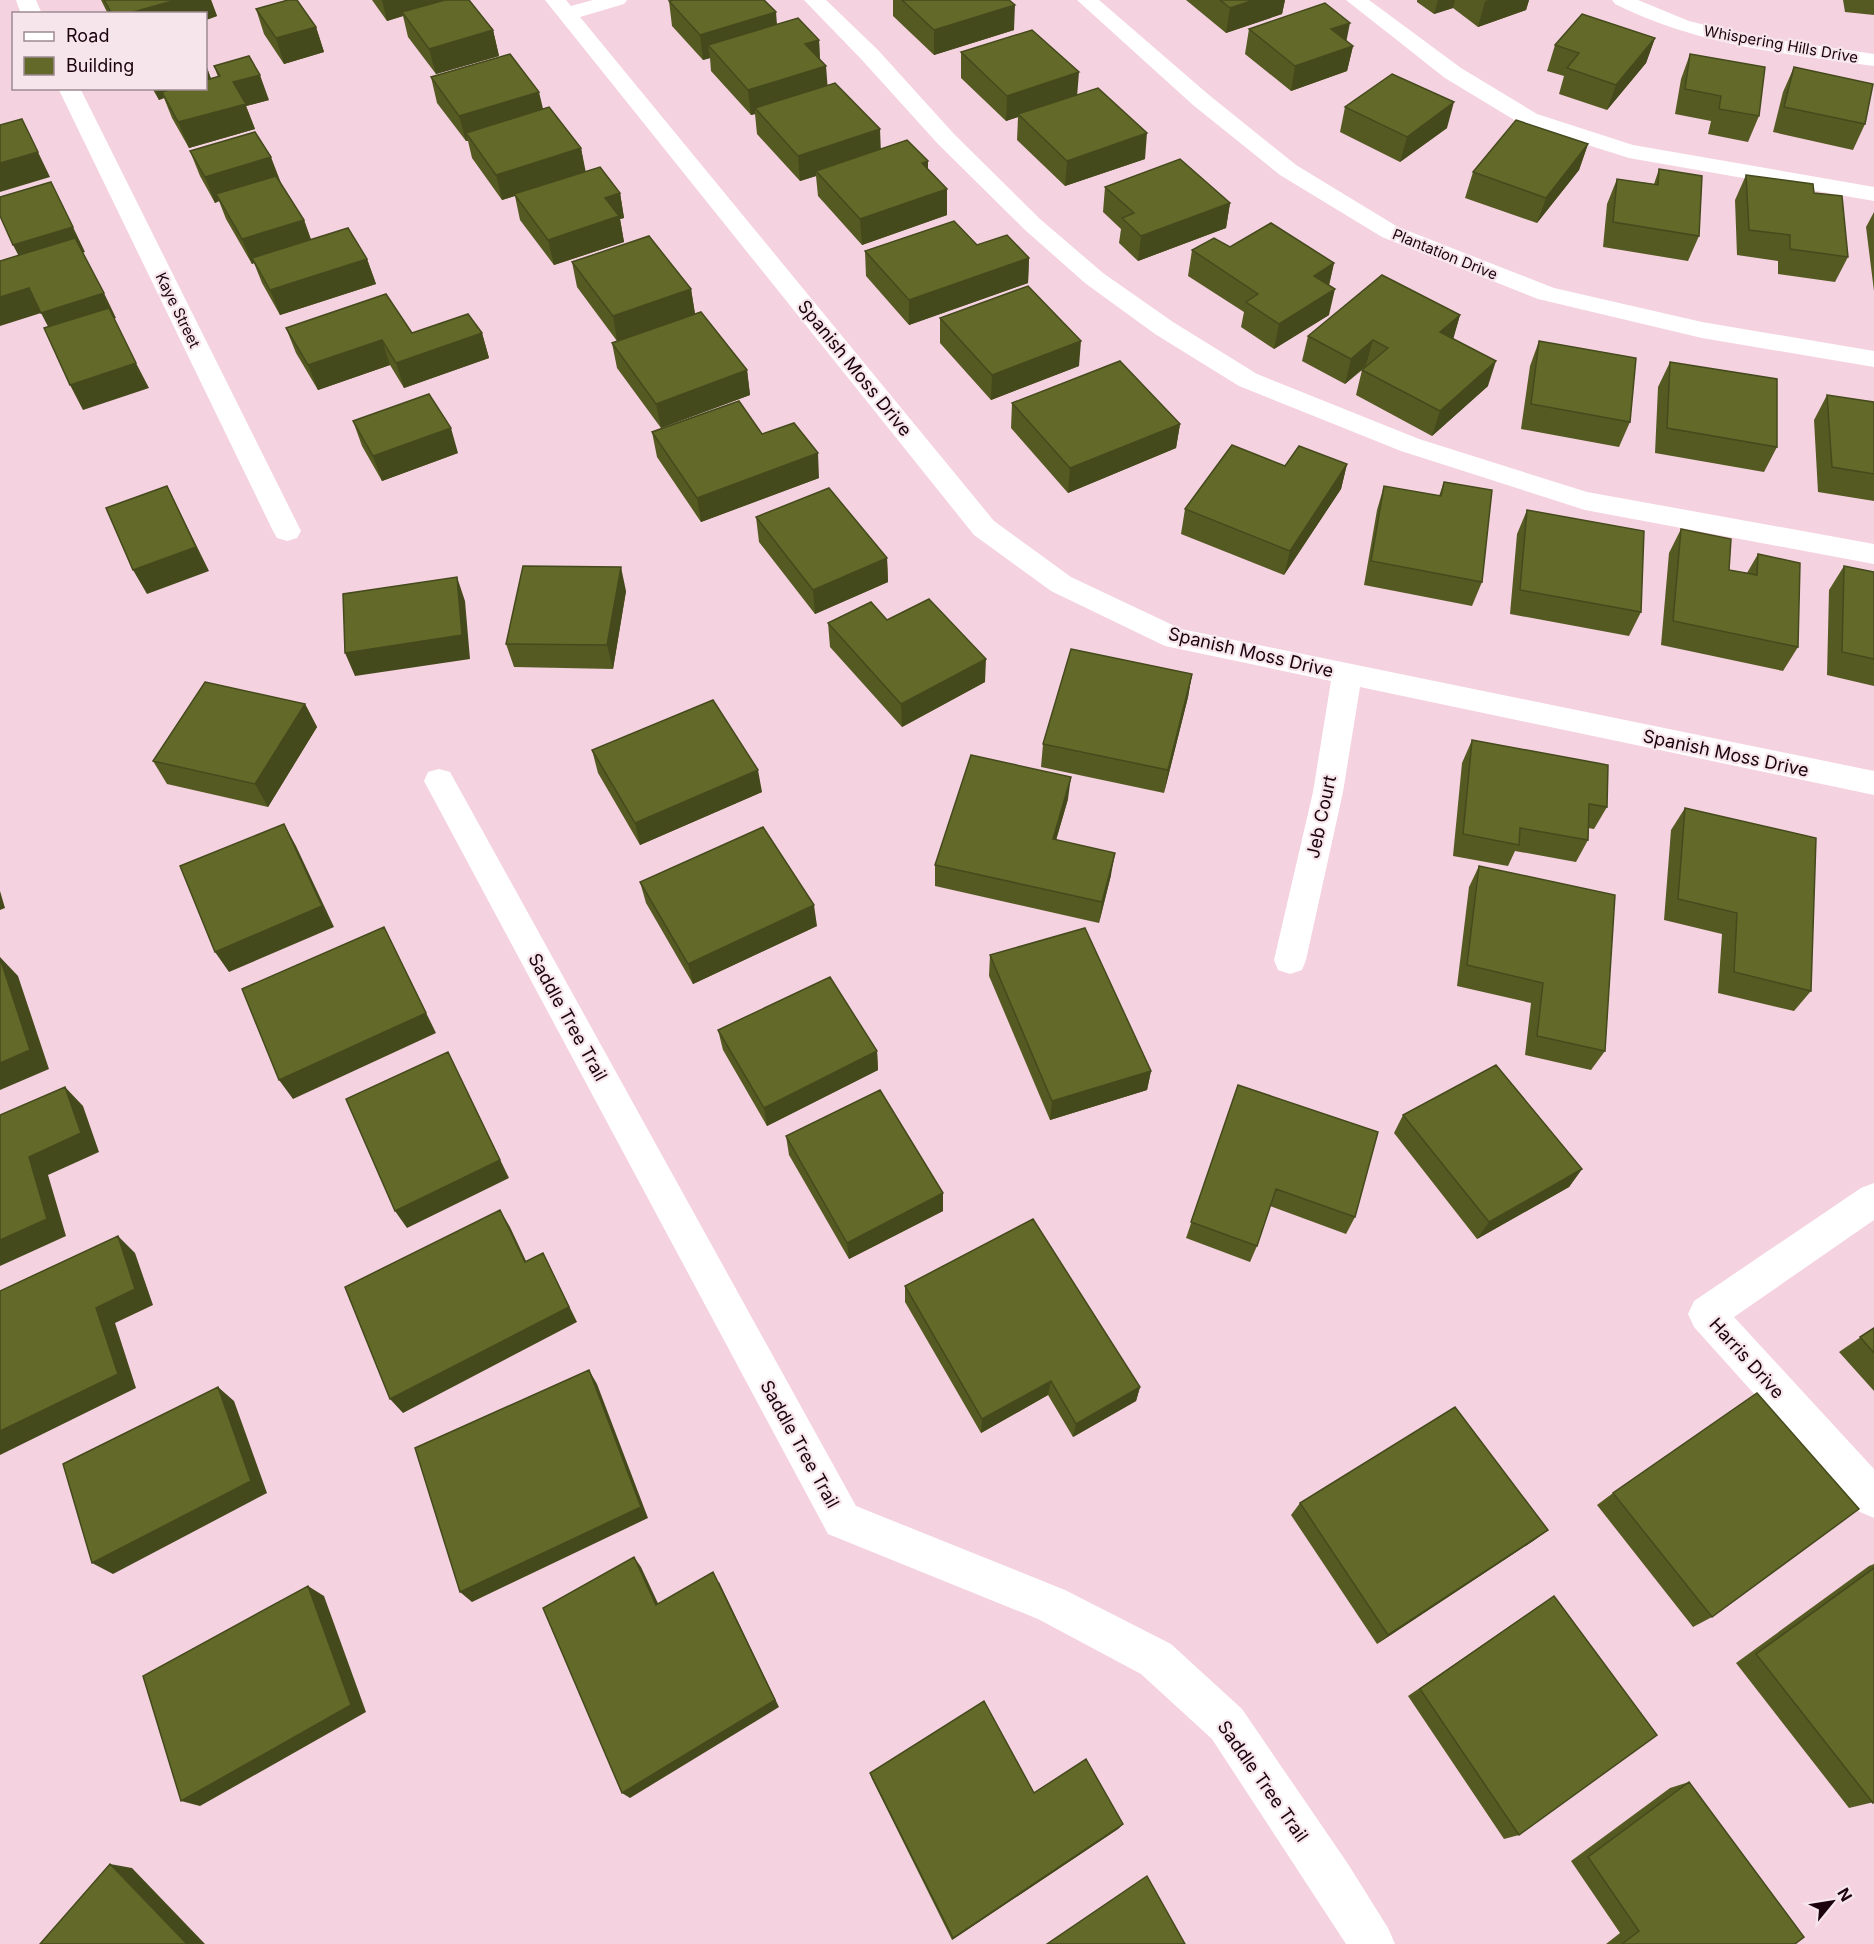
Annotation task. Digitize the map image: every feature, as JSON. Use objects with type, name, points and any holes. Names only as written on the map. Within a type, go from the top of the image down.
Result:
[{"type":"street","points":[[561,7],[617,0]]},
{"type":"street","points":[[814,0],[870,55],[946,139],[1032,224],[1095,278],[1155,321],[1248,380],[1410,445],[1585,501],[1874,554]]},
{"type":"street","name":"Plantation Drive","points":[[1087,0],[1201,100],[1288,170],[1390,232],[1547,294],[1701,330],[1874,359]]},
{"type":"street","points":[[1356,0],[1454,73],[1529,119],[1629,151],[1874,194]]},
{"type":"street","name":"Whispering Hills Drive","points":[[1622,0],[1657,17],[1716,36],[1874,60]]},
{"type":"street","name":"Spanish Moss Drive","points":[[561,7],[984,528],[1061,584],[1175,638],[1874,783]]},
{"type":"street","name":"Kaye Street","points":[[70,90],[287,531]]},
{"type":"street","name":"Jeb Court","points":[[1290,960],[1328,792],[1347,674]]},
{"type":"street","name":"Saddle Tree Trail","points":[[439,781],[842,1520],[1051,1604],[1156,1659],[1227,1724],[1332,1880],[1372,1944]]},
{"type":"street","name":"Harris Drive","points":[[1874,1200],[1707,1314],[1874,1498]]},
{"type":"building","points":[[104,0],[176,0],[133,12],[111,12]]},
{"type":"building","points":[[288,0],[297,0],[316,27],[276,38],[256,9]]},
{"type":"building","points":[[445,0],[469,0],[493,30],[429,49],[402,12]]},
{"type":"building","points":[[764,0],[776,12],[700,35],[669,1]]},
{"type":"building","points":[[902,0],[1009,0],[1015,5],[934,30]]},
{"type":"building","points":[[1220,0],[1254,0],[1230,8]]},
{"type":"building","points":[[1325,3],[1350,23],[1331,29],[1353,46],[1295,66],[1249,29]]},
{"type":"building","points":[[1582,14],[1655,38],[1616,85],[1567,68],[1579,53],[1555,45]]},
{"type":"building","points":[[798,18],[819,40],[805,44],[826,66],[748,90],[708,45]]},
{"type":"building","points":[[1032,30],[1079,72],[1007,96],[961,52]]},
{"type":"building","points":[[510,54],[539,92],[459,116],[431,77]]},
{"type":"building","points":[[1690,54],[1765,67],[1759,116],[1719,109],[1721,96],[1685,89]]},
{"type":"building","points":[[249,56],[260,75],[233,82],[246,104],[178,122],[162,92],[207,90],[207,80],[220,76],[214,66]]},
{"type":"building","points":[[1794,67],[1873,84],[1865,124],[1784,107]]},
{"type":"building","points":[[1392,74],[1454,102],[1407,137],[1345,107]]},
{"type":"building","points":[[835,83],[880,129],[798,156],[755,108]]},
{"type":"building","points":[[1098,88],[1147,133],[1067,161],[1018,114]]},
{"type":"building","points":[[549,107],[581,148],[496,175],[466,133]]},
{"type":"building","points":[[22,119],[38,152],[0,163],[0,125]]},
{"type":"building","points":[[1516,120],[1588,144],[1546,198],[1473,172]]},
{"type":"building","points":[[255,132],[271,157],[205,177],[190,151]]},
{"type":"building","points":[[907,140],[928,161],[922,163],[947,189],[860,219],[816,171]]},
{"type":"building","points":[[1180,159],[1230,203],[1141,236],[1122,218],[1134,213],[1105,187]]},
{"type":"building","points":[[600,167],[620,193],[605,198],[619,216],[548,240],[514,194]]},
{"type":"building","points":[[1659,169],[1702,176],[1699,236],[1613,222],[1617,179],[1658,185]]},
{"type":"building","points":[[1746,175],[1813,184],[1814,193],[1842,196],[1848,257],[1790,249],[1790,235],[1749,230]]},
{"type":"building","points":[[276,176],[304,220],[242,239],[216,194]]},
{"type":"building","points":[[51,182],[73,227],[13,245],[0,216],[0,197]]},
{"type":"building","points":[[954,221],[977,245],[1007,235],[1029,258],[909,300],[865,251]]},
{"type":"building","points":[[1271,223],[1334,263],[1314,276],[1335,289],[1279,324],[1246,302],[1258,294],[1192,250],[1214,238],[1230,247]]},
{"type":"building","points":[[348,228],[367,259],[270,290],[252,258]]},
{"type":"building","points":[[649,236],[691,289],[613,316],[572,262]]},
{"type":"building","points":[[75,238],[104,293],[41,313],[29,288],[0,297],[0,261]]},
{"type":"building","points":[[1382,275],[1460,315],[1440,332],[1496,361],[1440,411],[1362,370],[1388,348],[1373,340],[1351,359],[1308,336]]},
{"type":"building","points":[[1028,286],[1081,341],[992,375],[940,318]]},
{"type":"building","points":[[386,294],[412,333],[468,314],[482,333],[396,363],[382,340],[308,365],[286,328]]},
{"type":"building","points":[[109,308],[136,363],[70,385],[44,328]]},
{"type":"building","points":[[701,312],[747,370],[656,404],[612,343]]},
{"type":"building","points":[[1539,341],[1636,358],[1630,422],[1531,404]]},
{"type":"building","points":[[1120,361],[1180,424],[1070,468],[1012,403]]},
{"type":"building","points":[[1670,362],[1777,379],[1777,447],[1667,428]]},
{"type":"building","points":[[429,394],[451,428],[373,456],[353,421]]},
{"type":"building","points":[[1827,395],[1874,402],[1874,474],[1832,467]]},
{"type":"building","points":[[739,401],[762,434],[794,423],[818,453],[697,498],[652,432]]},
{"type":"building","points":[[1232,445],[1285,466],[1299,446],[1347,464],[1290,551],[1185,509]]},
{"type":"building","points":[[1444,482],[1492,490],[1482,582],[1371,561],[1384,486],[1441,496]]},
{"type":"building","points":[[167,486],[196,547],[133,570],[106,508]]},
{"type":"building","points":[[829,488],[887,558],[813,590],[756,517]]},
{"type":"building","points":[[1527,510],[1644,531],[1641,612],[1520,590]]},
{"type":"building","points":[[1681,529],[1731,539],[1729,570],[1757,575],[1758,554],[1800,563],[1798,647],[1673,621]]},
{"type":"building","points":[[523,566],[621,567],[607,645],[506,644]]},
{"type":"building","points":[[1844,566],[1874,572],[1874,659],[1842,652]]},
{"type":"building","points":[[457,577],[462,635],[345,653],[343,594]]},
{"type":"building","points":[[929,599],[986,659],[901,704],[828,623],[871,602],[887,620]]},
{"type":"building","points":[[1071,649],[1192,674],[1168,770],[1043,744]]},
{"type":"building","points":[[205,682],[305,704],[255,784],[153,761]]},
{"type":"building","points":[[713,700],[758,770],[635,823],[592,750]]},
{"type":"building","points":[[1472,740],[1608,765],[1607,807],[1589,804],[1588,840],[1520,828],[1519,845],[1463,834]]},
{"type":"building","points":[[971,755],[1071,777],[1053,839],[1115,853],[1102,902],[935,865]]},
{"type":"building","points":[[1685,808],[1816,838],[1811,991],[1734,972],[1737,913],[1678,899]]},
{"type":"building","points":[[284,824],[322,906],[215,952],[180,866]]},
{"type":"building","points":[[763,827],[814,905],[688,964],[640,882]]},
{"type":"building","points":[[1479,866],[1615,895],[1605,1051],[1537,1036],[1543,983],[1467,965]]},
{"type":"building","points":[[384,927],[426,1013],[279,1080],[242,989]]},
{"type":"building","points":[[1085,928],[1151,1071],[1052,1101],[990,955]]},
{"type":"building","points":[[0,958],[30,1050],[0,1063]]},
{"type":"building","points":[[830,977],[877,1051],[764,1108],[718,1030]]},
{"type":"building","points":[[448,1052],[500,1160],[395,1211],[346,1099]]},
{"type":"building","points":[[1496,1065],[1582,1169],[1489,1222],[1403,1115]]},
{"type":"building","points":[[1238,1085],[1378,1132],[1355,1217],[1276,1189],[1257,1246],[1191,1222]]},
{"type":"building","points":[[65,1087],[81,1133],[29,1157],[47,1219],[0,1240],[0,1115]]},
{"type":"building","points":[[880,1090],[943,1193],[847,1243],[786,1136]]},
{"type":"building","points":[[500,1210],[525,1262],[543,1253],[569,1307],[390,1399],[345,1287]]},
{"type":"building","points":[[1033,1219],[1140,1387],[1076,1424],[1051,1381],[982,1419],[905,1286]]},
{"type":"building","points":[[118,1236],[135,1289],[96,1308],[118,1374],[0,1431],[0,1291]]},
{"type":"building","points":[[1874,1328],[1874,1353],[1860,1337]]},
{"type":"building","points":[[589,1370],[641,1507],[460,1592],[415,1448]]},
{"type":"building","points":[[218,1387],[251,1481],[92,1563],[63,1464]]},
{"type":"building","points":[[1757,1393],[1859,1509],[1712,1617],[1613,1493]]},
{"type":"building","points":[[1455,1407],[1548,1530],[1388,1635],[1300,1503]]},
{"type":"building","points":[[634,1557],[656,1605],[713,1572],[775,1700],[622,1793],[543,1608]]},
{"type":"building","points":[[1874,1568],[1874,1802],[1873,1803],[1756,1654]]},
{"type":"building","points":[[308,1586],[351,1705],[181,1801],[143,1676]]},
{"type":"building","points":[[1554,1596],[1657,1735],[1519,1835],[1420,1689]]},
{"type":"building","points":[[984,1701],[1034,1793],[1086,1759],[1123,1824],[953,1938],[870,1773]]},
{"type":"building","points":[[1689,1782],[1804,1937],[1795,1944],[1622,1944],[1639,1931],[1588,1857]]},
{"type":"building","points":[[110,1864],[187,1944],[40,1944]]},
{"type":"building","points":[[1147,1876],[1185,1944],[1047,1944]]}]
